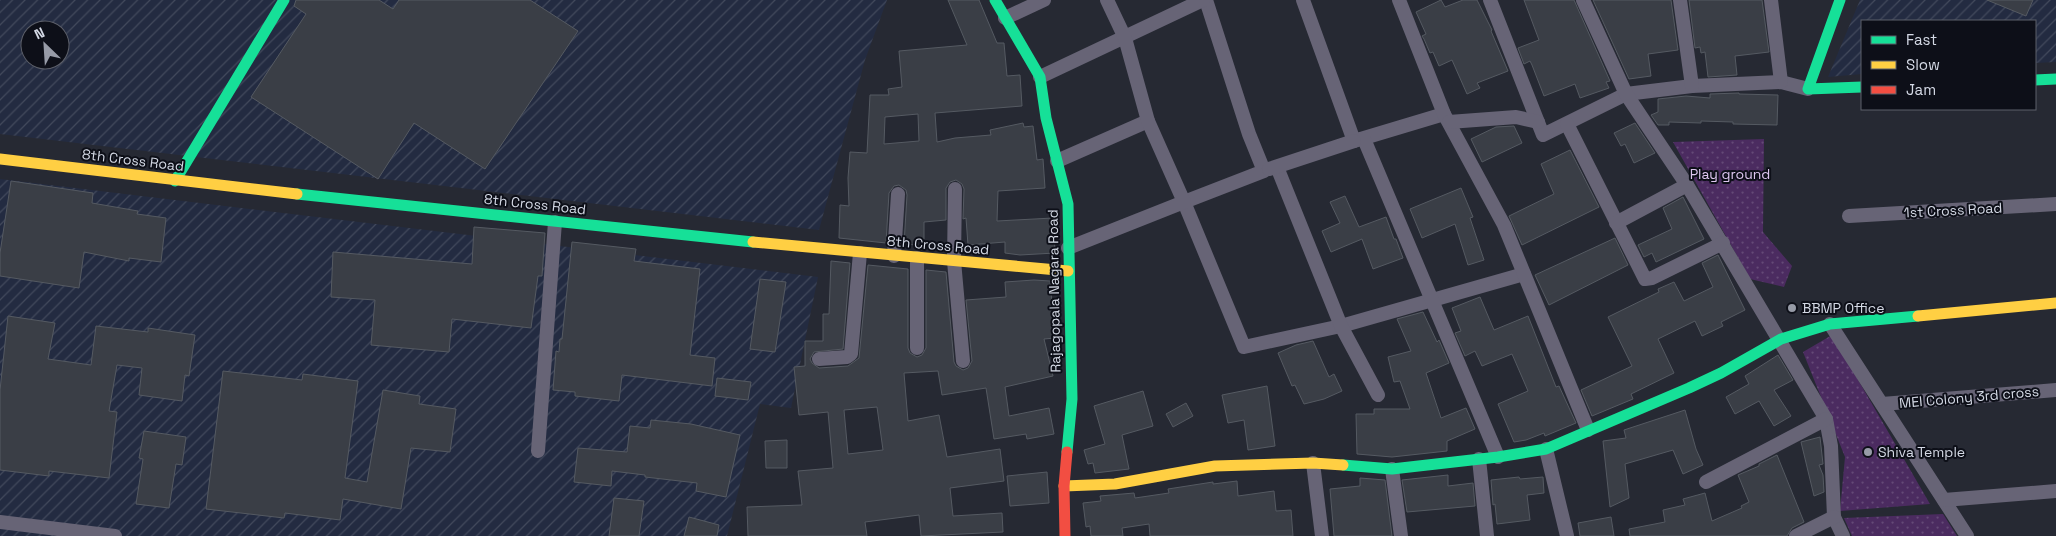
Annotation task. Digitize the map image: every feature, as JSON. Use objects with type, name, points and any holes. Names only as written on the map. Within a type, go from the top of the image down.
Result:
[{"type":"street","points":[[175,181],[284,0]]},
{"type":"street","name":"Rajagopala Nagara Road","points":[[995,0],[1040,77],[1046,118],[1068,204],[1072,398],[1064,486],[1065,536]]},
{"type":"street","points":[[1005,18],[1044,0]]},
{"type":"street","points":[[1107,0],[1125,38],[1148,121],[1244,347],[1341,326],[1433,302],[1524,274]]},
{"type":"street","points":[[1040,77],[1205,0],[1249,134],[1270,169],[1341,326],[1378,395]]},
{"type":"street","points":[[1303,0],[1359,140],[1433,302],[1498,457]]},
{"type":"street","points":[[1399,0],[1447,118],[1504,225],[1588,430]]},
{"type":"street","points":[[1490,0],[1543,135],[1626,94],[1692,86],[1782,82],[1808,89],[1861,87]]},
{"type":"street","points":[[1583,0],[1626,94],[1687,185],[1781,339],[1792,364],[1826,419],[1831,446],[1834,517],[1843,536]]},
{"type":"street","points":[[1680,0],[1692,86]]},
{"type":"street","points":[[1771,0],[1782,82]]},
{"type":"street","points":[[1808,89],[1840,0]]},
{"type":"street","points":[[2036,80],[2056,79]]},
{"type":"street","points":[[1068,248],[1270,169],[1359,140],[1447,118],[1516,116],[1538,122]]},
{"type":"street","points":[[1057,161],[1148,121]]},
{"type":"street","points":[[1567,124],[1645,279],[1652,278],[1723,244]]},
{"type":"street","name":"8th Cross Road","points":[[0,159],[175,181],[555,222],[954,262],[1068,271]]},
{"type":"street","points":[[1616,223],[1687,185]]},
{"type":"street","points":[[955,189],[954,262],[963,361]]},
{"type":"street","points":[[894,256],[898,194]]},
{"type":"street","name":"1st Cross Road","points":[[1849,216],[2056,204]]},
{"type":"street","points":[[538,451],[555,222]]},
{"type":"street","points":[[819,359],[847,357],[851,354],[860,253]]},
{"type":"street","points":[[917,258],[917,348]]},
{"type":"street","points":[[1064,486],[1115,484],[1215,466],[1313,463],[1392,469],[1498,457],[1546,449],[1705,380],[1781,339],[1830,324],[2056,303]]},
{"type":"street","points":[[1830,324],[1966,536]]},
{"type":"street","name":"MEI Colony 3rd cross","points":[[1882,404],[2056,390]]},
{"type":"street","points":[[1706,482],[1826,419]]},
{"type":"street","points":[[1546,449],[1567,536]]},
{"type":"street","points":[[1479,458],[1487,536]]},
{"type":"street","points":[[1313,463],[1322,536]]},
{"type":"street","points":[[1392,469],[1402,536]]},
{"type":"street","points":[[1944,500],[2056,492]]},
{"type":"street","points":[[1796,536],[1834,517]]},
{"type":"street","points":[[0,522],[115,536]]},
{"type":"shaded area","points":[[0,0],[887,0],[865,60],[819,230],[0,134]]},
{"type":"shaded area","points":[[1860,0],[2056,0],[2056,62],[2036,63],[2036,20],[1861,20],[1861,74],[1828,77]]},
{"type":"shaded area","points":[[0,179],[818,277],[791,408],[760,404],[727,536],[0,536]]},
{"type":"green space","name":"Play ground","points":[[1764,139],[1763,232],[1792,266],[1784,287],[1750,279],[1673,142]]},
{"type":"green space","points":[[1832,335],[1930,504],[1840,511],[1845,457],[1803,352]]},
{"type":"green space","points":[[1943,514],[1957,536],[1852,536],[1844,518]]},
{"type":"building","points":[[296,0],[379,0],[393,9],[399,0],[530,0],[578,31],[485,169],[414,123],[378,179],[251,97],[306,14],[294,6]]},
{"type":"building","points":[[948,0],[979,0],[997,43],[1004,43],[1007,76],[1020,75],[1022,106],[935,113],[937,142],[955,138],[991,135],[990,130],[1023,123],[1024,127],[1033,126],[1037,160],[1043,159],[1045,188],[998,191],[997,221],[1053,218],[1055,253],[1020,255],[1005,253],[1005,242],[968,245],[966,218],[963,219],[964,189],[962,184],[956,180],[950,182],[946,188],[946,220],[924,222],[924,239],[916,239],[916,245],[904,244],[907,195],[906,190],[899,185],[894,186],[889,193],[886,243],[839,238],[840,205],[849,206],[848,178],[850,152],[867,153],[870,95],[889,95],[888,89],[902,87],[899,51],[967,45]],"holes":[[[918,114],[919,141],[884,144],[885,117]]]},
{"type":"building","points":[[1441,0],[1445,7],[1463,0],[1477,0],[1492,30],[1508,71],[1477,83],[1480,88],[1467,94],[1452,60],[1439,66],[1433,52],[1430,53],[1422,36],[1426,34],[1416,12]]},
{"type":"building","points":[[1524,0],[1574,0],[1610,81],[1606,82],[1609,88],[1580,98],[1575,84],[1544,96],[1530,61],[1524,64],[1518,48],[1539,40]]},
{"type":"building","points":[[1593,0],[1671,0],[1678,50],[1648,54],[1651,76],[1629,79]]},
{"type":"building","points":[[1689,0],[1762,0],[1769,52],[1735,56],[1737,75],[1708,77],[1705,52],[1701,53],[1700,47],[1695,48]]},
{"type":"building","points":[[1987,0],[2033,0],[2026,16]]},
{"type":"building","points":[[1710,94],[1778,95],[1777,125],[1701,121],[1701,123],[1669,122],[1669,125],[1658,125],[1651,115],[1658,112],[1658,99],[1686,96],[1710,98]]},
{"type":"building","points":[[1635,123],[1655,153],[1634,163],[1625,144],[1621,146],[1614,133]]},
{"type":"building","points":[[1514,126],[1522,143],[1482,162],[1471,139],[1496,127]]},
{"type":"building","points":[[1570,150],[1599,207],[1522,245],[1509,216],[1554,194],[1541,164]]},
{"type":"building","points":[[11,181],[93,193],[92,203],[138,211],[137,214],[166,218],[161,262],[129,258],[129,261],[84,252],[79,288],[0,276],[0,253]]},
{"type":"building","points":[[1461,188],[1473,217],[1470,218],[1484,260],[1468,265],[1455,224],[1422,238],[1410,209]]},
{"type":"building","points":[[1345,196],[1359,227],[1386,217],[1403,258],[1373,269],[1362,239],[1331,252],[1322,231],[1340,223],[1330,202]]},
{"type":"building","points":[[1683,197],[1704,239],[1656,262],[1652,253],[1644,257],[1638,245],[1672,229],[1663,208]]},
{"type":"building","points":[[474,227],[545,233],[542,276],[538,276],[531,328],[452,319],[449,352],[371,345],[375,300],[331,297],[333,252],[472,264]]},
{"type":"building","points":[[1615,238],[1628,265],[1549,305],[1535,275]]},
{"type":"building","points":[[572,242],[636,249],[634,261],[700,269],[690,355],[715,358],[712,386],[622,375],[619,401],[575,396],[575,392],[553,390],[556,351],[559,352],[560,339],[562,339]]},
{"type":"building","points":[[1718,255],[1745,310],[1721,322],[1723,326],[1702,336],[1695,321],[1658,339],[1674,373],[1631,394],[1633,399],[1592,416],[1581,390],[1632,366],[1608,317],[1659,292],[1658,289],[1674,282],[1684,301],[1713,287],[1702,263]]},
{"type":"building","points":[[831,261],[850,263],[843,349],[814,352],[810,359],[819,368],[848,366],[859,358],[868,265],[908,269],[908,348],[910,353],[917,357],[922,355],[926,348],[926,270],[946,272],[954,362],[956,366],[963,370],[968,368],[972,361],[966,300],[1006,297],[1005,282],[1050,281],[1055,338],[1044,339],[1053,376],[1005,387],[1009,416],[1049,408],[1054,434],[1027,439],[1026,434],[994,439],[986,388],[942,395],[938,371],[904,373],[908,421],[939,415],[947,457],[1000,449],[1004,481],[950,488],[953,516],[1002,513],[1003,532],[921,536],[919,515],[865,522],[867,536],[748,536],[747,507],[802,505],[798,471],[833,468],[828,412],[799,415],[794,367],[805,366],[805,341],[823,341],[823,314],[829,314]],"holes":[[[877,407],[883,450],[848,454],[844,410]]]},
{"type":"building","points":[[760,279],[786,282],[775,352],[750,349]]},
{"type":"building","points":[[1480,297],[1494,330],[1528,316],[1556,387],[1559,386],[1576,423],[1545,436],[1544,433],[1526,440],[1514,442],[1498,404],[1528,391],[1512,354],[1482,366],[1475,351],[1465,356],[1455,333],[1461,331],[1452,308]]},
{"type":"building","points":[[1423,312],[1437,342],[1439,340],[1449,363],[1426,373],[1441,418],[1466,408],[1475,429],[1447,441],[1447,451],[1392,457],[1357,454],[1356,414],[1374,414],[1374,409],[1410,409],[1400,381],[1394,382],[1388,357],[1411,351],[1397,319]]},
{"type":"building","points":[[8,316],[55,323],[48,359],[91,365],[96,326],[148,332],[148,328],[195,335],[189,376],[185,375],[182,401],[139,395],[142,368],[117,365],[109,411],[117,412],[109,478],[49,471],[49,476],[0,470],[0,390]]},
{"type":"building","points":[[1313,341],[1329,377],[1334,374],[1342,391],[1324,399],[1304,404],[1295,385],[1292,386],[1278,353],[1296,345]]},
{"type":"building","points":[[1778,355],[1793,380],[1774,390],[1791,416],[1774,426],[1759,401],[1735,414],[1726,397],[1749,384],[1745,376]]},
{"type":"building","points":[[223,371],[302,380],[303,374],[358,381],[345,478],[367,482],[383,390],[420,396],[419,404],[456,409],[450,452],[411,448],[401,509],[343,499],[340,520],[285,513],[284,518],[206,509]]},
{"type":"building","points":[[717,378],[751,382],[748,400],[715,396]]},
{"type":"building","points":[[1267,386],[1275,446],[1248,450],[1244,420],[1228,423],[1222,395]]},
{"type":"building","points":[[1143,391],[1153,426],[1122,435],[1129,469],[1095,473],[1093,463],[1088,464],[1084,450],[1105,444],[1094,406]]},
{"type":"building","points":[[1186,403],[1193,416],[1173,427],[1166,414]]},
{"type":"building","points":[[1685,410],[1696,449],[1703,465],[1683,474],[1673,450],[1625,464],[1629,498],[1610,507],[1603,441],[1626,438],[1624,430]]},
{"type":"building","points":[[651,420],[691,424],[740,435],[726,497],[696,491],[697,483],[612,471],[611,486],[574,482],[578,448],[627,452],[630,426],[650,428]]},
{"type":"building","points":[[144,431],[186,437],[182,465],[176,464],[169,508],[136,504],[143,459],[139,458]]},
{"type":"building","points":[[1820,437],[1823,464],[1819,465],[1823,475],[1824,492],[1814,496],[1801,442]]},
{"type":"building","points":[[787,440],[787,468],[766,468],[765,441]]},
{"type":"building","points":[[1777,455],[1804,522],[1792,528],[1787,536],[1630,536],[1629,529],[1665,522],[1663,510],[1685,505],[1683,499],[1705,493],[1712,521],[1742,508],[1741,506],[1749,502],[1738,475],[1759,466],[1759,464]]},
{"type":"building","points":[[1047,472],[1049,503],[1010,506],[1007,476]]},
{"type":"building","points":[[1448,475],[1448,486],[1473,483],[1475,506],[1407,512],[1402,480]]},
{"type":"building","points":[[1519,477],[1520,479],[1543,477],[1544,493],[1527,495],[1530,520],[1497,524],[1491,480]]},
{"type":"building","points":[[1360,478],[1385,480],[1392,536],[1334,536],[1330,489],[1360,486]]},
{"type":"building","points":[[1237,481],[1238,496],[1274,491],[1276,511],[1291,510],[1293,536],[1150,536],[1149,524],[1122,528],[1123,536],[1091,536],[1090,526],[1086,527],[1083,503],[1101,501],[1100,496],[1134,493],[1135,498],[1169,493],[1168,489],[1213,482],[1213,484]]},
{"type":"building","points":[[614,498],[644,501],[639,536],[609,536]]},
{"type":"building","points":[[689,517],[719,525],[717,536],[684,536]]},
{"type":"building","points":[[1611,517],[1614,536],[1580,536],[1578,523]]},
{"type":"traffic: fast","points":[[175,181],[284,0]]},
{"type":"traffic: fast","points":[[995,0],[1040,77],[1046,118],[1068,204],[1072,399],[1067,452]]},
{"type":"traffic: fast","points":[[1840,0],[1808,89],[1861,87]]},
{"type":"traffic: fast","points":[[2036,80],[2056,79]]},
{"type":"traffic: fast","points":[[297,194],[753,242]]},
{"type":"traffic: fast","points":[[1343,465],[1392,469],[1498,457],[1546,449],[1689,388],[1721,373],[1781,339],[1830,324],[1918,316]]},
{"type":"traffic: slow","points":[[0,159],[297,194]]},
{"type":"traffic: slow","points":[[753,242],[1068,271]]},
{"type":"traffic: slow","points":[[1918,316],[2056,303]]},
{"type":"traffic: slow","points":[[1064,486],[1115,484],[1215,466],[1313,463],[1343,465]]},
{"type":"traffic: jam","points":[[1065,536],[1064,486],[1067,452]]},
{"type":"place","name":"BBMP Office","points":[[1792,308]]},
{"type":"place","name":"Shiva Temple","points":[[1868,452]]}]
